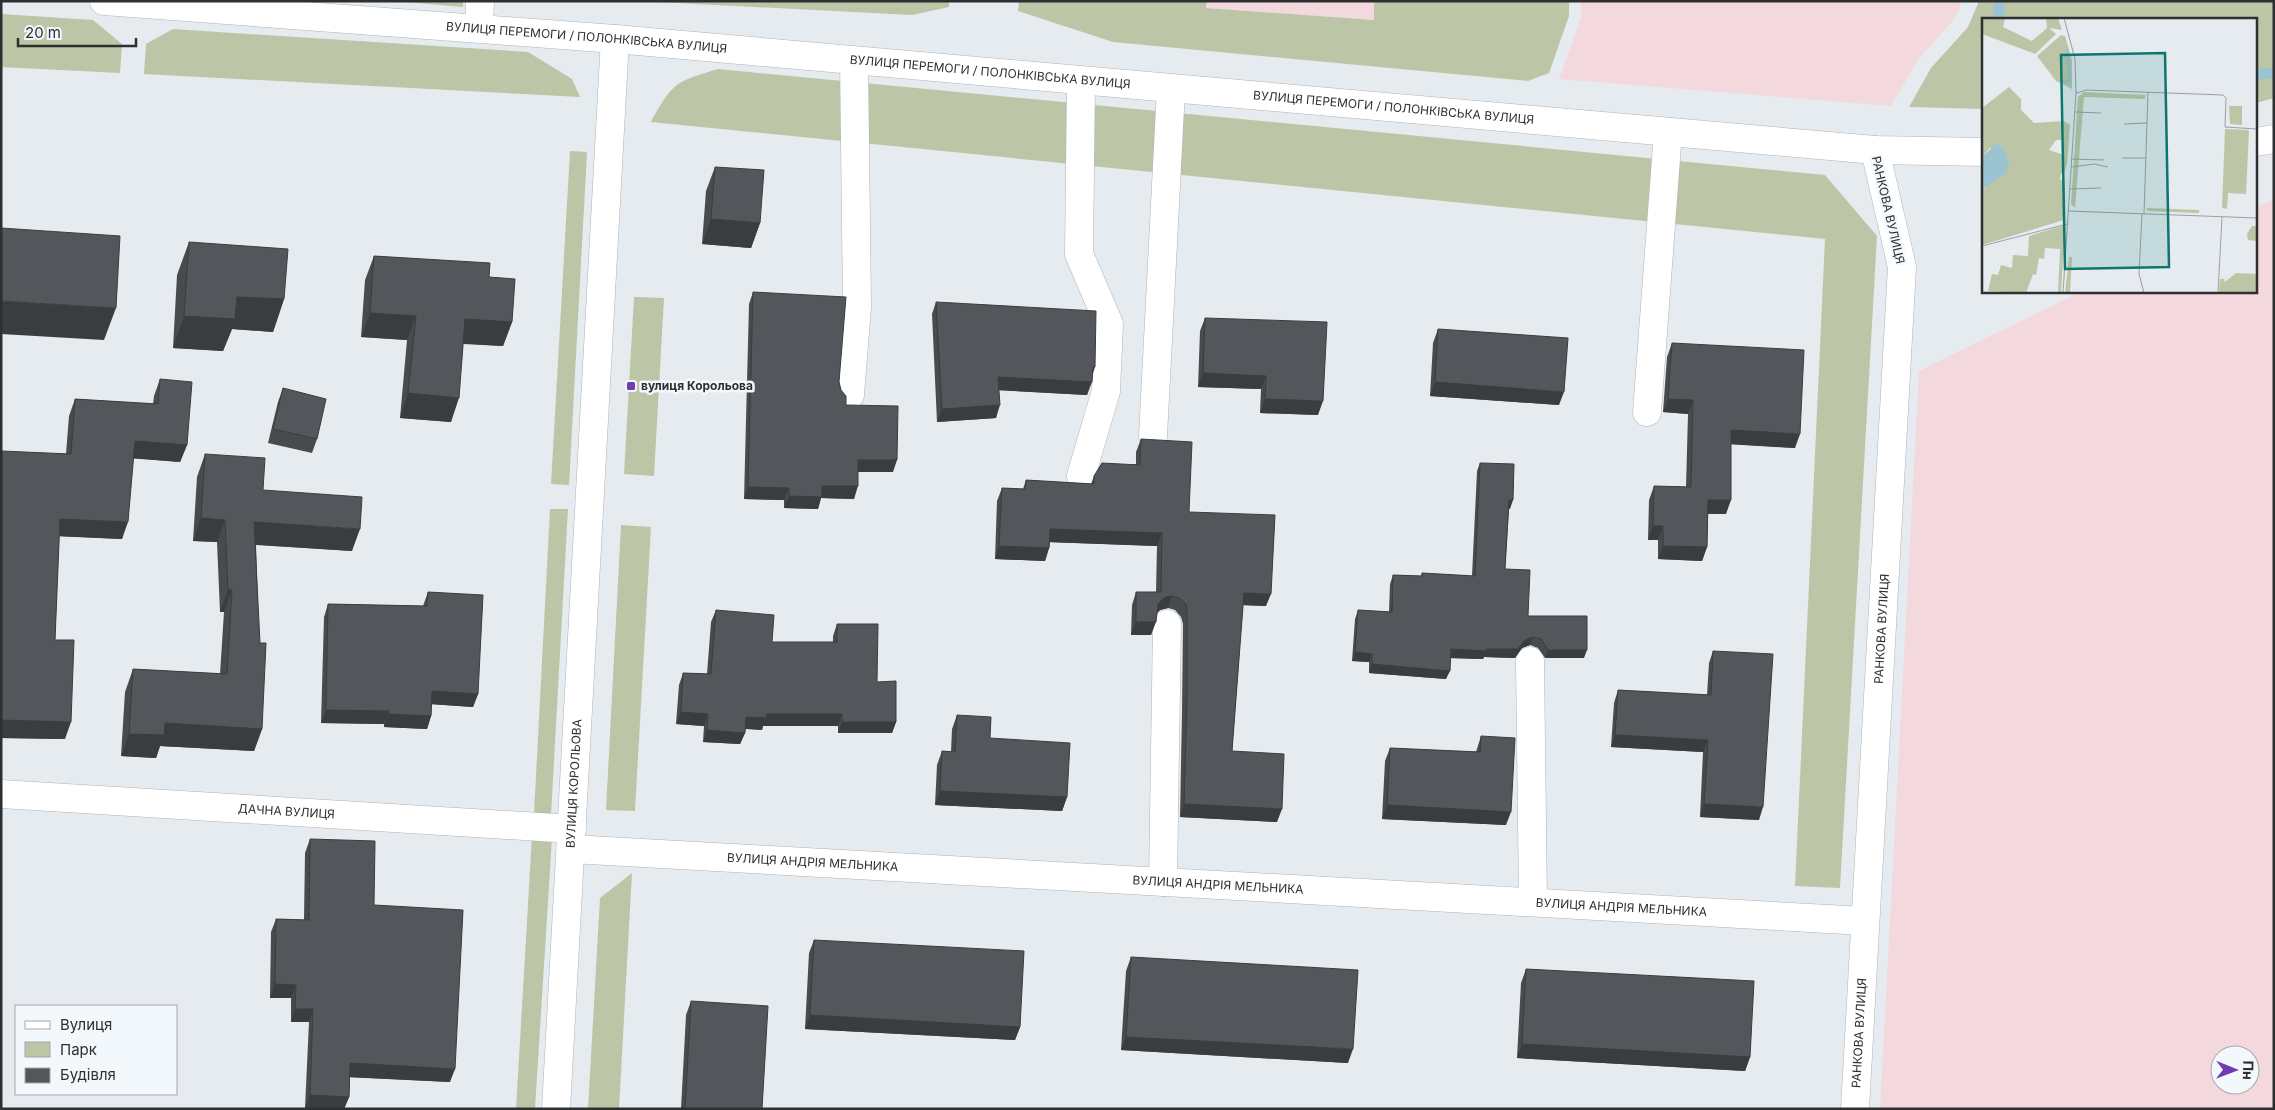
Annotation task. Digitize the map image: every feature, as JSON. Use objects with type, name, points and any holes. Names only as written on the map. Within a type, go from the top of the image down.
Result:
[{"type":"street","name":"ВУЛИЦЯ ПЕРЕМОГИ / ПОЛОНКІВСЬКА ВУЛИЦЯ","points":[[104,1],[615,39],[1875,150],[1982,152]]},
{"type":"street","points":[[479,28],[480,1]]},
{"type":"street","name":"ВУЛИЦЯ КОРОЛЬОВА","points":[[556,1109],[615,39]]},
{"type":"street","points":[[850,395],[857,307],[854,61]]},
{"type":"street","points":[[1081,81],[1079,254],[1109,324],[1106,391],[1081,476]]},
{"type":"street","points":[[1153,436],[1172,89]]},
{"type":"street","points":[[1647,412],[1668,132]]},
{"type":"street","points":[[2258,142],[2274,139]]},
{"type":"street","name":"РАНКОВА ВУЛИЦЯ","points":[[1855,1109],[1902,267],[1875,150]]},
{"type":"street","points":[[1163,882],[1167,624]]},
{"type":"street","points":[[1530,661],[1532,902]]},
{"type":"street","name":"ДАЧНА ВУЛИЦЯ","points":[[1,794],[571,839]]},
{"type":"street","name":"ВУЛИЦЯ АНДРІЯ МЕЛЬНИКА","points":[[571,839],[1163,882],[1865,920]]},
{"type":"shaded area","points":[[1207,1],[1374,1],[1374,20],[1206,8]]},
{"type":"shaded area","points":[[1581,1],[1962,1],[1955,18],[1918,60],[1891,106],[1559,79],[1581,18]]},
{"type":"shaded area","points":[[2274,199],[2274,1109],[1880,1109],[1919,371],[2080,292],[2258,292],[2258,206]]},
{"type":"green space","points":[[394,1],[463,1],[463,7]]},
{"type":"green space","points":[[637,1],[949,1],[949,7],[912,15]]},
{"type":"green space","points":[[1019,1],[1207,1],[1206,8],[1374,20],[1374,1],[1569,1],[1569,16],[1549,73],[1528,81],[1113,42],[1018,11]]},
{"type":"green space","points":[[1979,1],[2274,1],[2274,98],[2258,102],[2258,18],[1982,18],[1982,109],[1909,107],[1931,68],[1968,27]]},
{"type":"green space","points":[[1,14],[93,20],[122,44],[120,73],[1,67]]},
{"type":"green space","points":[[173,29],[528,52],[572,79],[580,97],[144,74],[146,44]]},
{"type":"green space","points":[[718,69],[1825,175],[1877,236],[1840,888],[1795,886],[1825,239],[651,122],[665,99],[676,86],[692,77]]},
{"type":"green space","points":[[570,151],[587,152],[569,485],[551,484]]},
{"type":"green space","points":[[634,297],[664,298],[654,476],[624,474]]},
{"type":"green space","points":[[550,509],[568,509],[551,815],[534,814]]},
{"type":"green space","points":[[621,525],[651,527],[635,811],[606,810]]},
{"type":"green space","points":[[532,836],[552,838],[535,1109],[516,1109]]},
{"type":"green space","points":[[632,873],[619,1109],[588,1109],[600,898]]},
{"type":"building","points":[[715,167],[764,170],[760,223],[711,219]]},
{"type":"building","points":[[1,228],[120,236],[116,308],[1,301]]},
{"type":"building","points":[[189,242],[288,249],[284,299],[237,297],[235,319],[184,316]]},
{"type":"building","points":[[374,256],[490,263],[489,277],[515,279],[512,322],[465,319],[459,398],[408,393],[416,316],[370,313]]},
{"type":"building","points":[[753,292],[846,297],[839,382],[841,390],[846,396],[846,405],[898,406],[897,460],[858,460],[858,486],[822,486],[822,497],[789,496],[789,488],[748,487]]},
{"type":"building","points":[[936,302],[1096,311],[1095,367],[1093,367],[1092,382],[998,377],[1000,405],[942,409]]},
{"type":"building","points":[[1205,318],[1327,322],[1323,401],[1265,399],[1266,376],[1203,373]]},
{"type":"building","points":[[1438,329],[1568,338],[1564,392],[1435,382]]},
{"type":"building","points":[[1672,343],[1804,350],[1800,434],[1731,430],[1731,500],[1708,500],[1707,547],[1663,546],[1663,526],[1653,526],[1654,486],[1691,487],[1693,400],[1668,399]]},
{"type":"building","points":[[160,379],[192,382],[187,445],[135,441],[128,522],[60,519],[55,640],[74,640],[71,722],[1,720],[1,451],[71,454],[75,399],[158,404]]},
{"type":"building","points":[[283,388],[326,399],[317,439],[273,429]]},
{"type":"building","points":[[1141,439],[1192,442],[1189,512],[1275,515],[1271,594],[1244,593],[1232,751],[1284,754],[1282,809],[1184,804],[1187,700],[1186,604],[1179,598],[1165,597],[1158,604],[1156,622],[1136,622],[1136,592],[1161,592],[1162,533],[1050,529],[1049,548],[999,546],[1002,488],[1025,489],[1026,480],[1094,484],[1094,476],[1102,463],[1140,465]]},
{"type":"building","points":[[205,454],[265,458],[263,490],[362,497],[360,529],[254,522],[260,643],[266,643],[262,729],[165,723],[164,735],[129,734],[133,669],[227,674],[232,590],[228,590],[225,520],[201,518]]},
{"type":"building","points":[[1480,463],[1514,464],[1513,500],[1509,500],[1505,569],[1530,570],[1528,616],[1587,616],[1587,650],[1548,650],[1541,639],[1533,637],[1525,640],[1518,649],[1487,649],[1486,651],[1451,649],[1450,671],[1372,664],[1372,654],[1355,652],[1358,610],[1392,612],[1393,575],[1422,576],[1422,573],[1475,576]]},
{"type":"building","points":[[428,592],[483,595],[478,694],[432,691],[431,716],[388,714],[389,711],[326,710],[328,604],[427,606]]},
{"type":"building","points":[[716,610],[774,615],[772,642],[837,642],[837,624],[878,624],[877,682],[896,681],[896,722],[842,722],[842,714],[767,714],[766,718],[746,717],[745,733],[707,730],[708,714],[681,712],[683,673],[711,674]]},
{"type":"building","points":[[1713,651],[1773,654],[1763,807],[1704,804],[1708,740],[1615,735],[1618,690],[1711,695]]},
{"type":"building","points":[[957,715],[991,717],[990,738],[1070,743],[1067,797],[940,791],[942,751],[955,752]]},
{"type":"building","points":[[1481,736],[1515,738],[1511,812],[1387,805],[1390,748],[1480,752]]},
{"type":"building","points":[[310,839],[375,841],[374,905],[463,910],[455,1069],[350,1063],[349,1097],[310,1095],[313,1009],[295,1009],[296,985],[275,984],[276,919],[309,920]]},
{"type":"building","points":[[814,940],[1024,951],[1020,1027],[810,1015]]},
{"type":"building","points":[[1131,957],[1358,970],[1353,1049],[1126,1037]]},
{"type":"building","points":[[1526,969],[1754,981],[1750,1057],[1522,1044]]},
{"type":"building","points":[[691,1001],[768,1006],[762,1109],[685,1109]]},
{"type":"waterway","points":[[1999,1],[1999,18]]},
{"type":"waterway","points":[[2258,74],[2274,73]]},
{"type":"place","name":"вулиця Корольова","points":[[631,386]]}]
